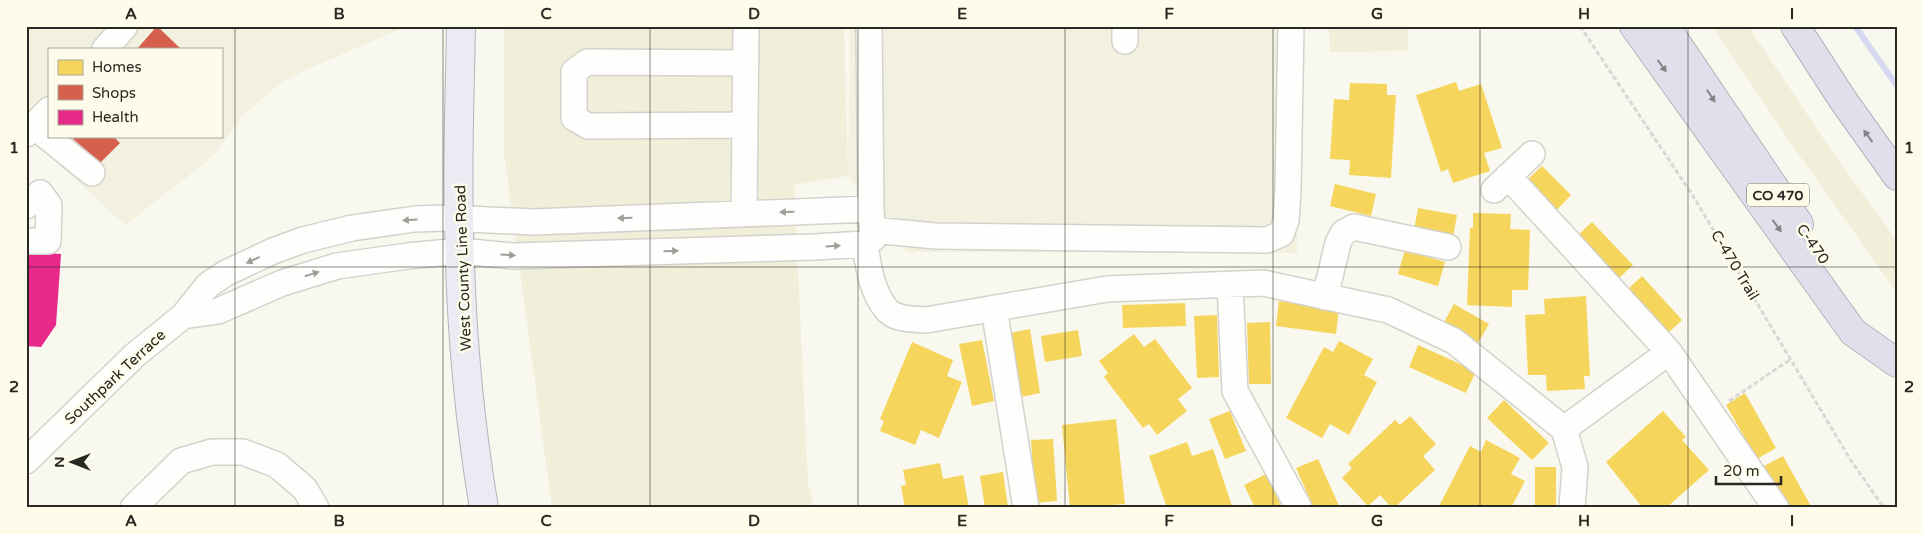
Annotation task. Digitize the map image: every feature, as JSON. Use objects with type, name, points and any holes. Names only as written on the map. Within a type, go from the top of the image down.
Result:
[{"type":"highway","points":[[1634,26],[1853,332],[1897,363]]},
{"type":"highway","name":"C-470","points":[[1665,26],[1799,224],[1897,359]]},
{"type":"highway","points":[[1795,26],[1808,39],[1848,108],[1897,176]]},
{"type":"main road","name":"West County Line Road","points":[[461,26],[458,220],[464,332],[476,461],[484,508]]},
{"type":"street","points":[[106,48],[125,26]]},
{"type":"street","points":[[744,214],[746,26]]},
{"type":"street","points":[[869,26],[870,279],[889,312],[905,319],[926,320],[1107,289],[1263,283],[1388,310],[1454,341],[1564,429],[1575,467],[1572,508]]},
{"type":"street","points":[[184,316],[218,311],[282,283],[336,266],[460,251],[512,256],[814,247],[870,227],[935,236],[1267,240],[1281,234],[1286,221],[1291,26]]},
{"type":"street","points":[[745,125],[588,126],[574,118],[574,72],[587,62],[746,63]]},
{"type":"street","points":[[36,123],[48,134]]},
{"type":"street","points":[[53,138],[92,173]]},
{"type":"street","points":[[1532,154],[1501,183],[1597,275],[1669,352],[1776,508]]},
{"type":"street","points":[[26,206],[40,193],[49,205],[48,241],[26,241]]},
{"type":"street","name":"Southpark Terrace","points":[[26,461],[136,355],[184,316],[208,285],[226,273],[273,251],[303,240],[352,228],[404,220],[533,222],[744,214],[870,227]]},
{"type":"street","points":[[1325,296],[1338,243],[1343,233],[1354,227],[1448,247]]},
{"type":"street","points":[[1230,284],[1235,391],[1299,508]]},
{"type":"street","points":[[994,308],[1026,508]]},
{"type":"street","points":[[1564,429],[1669,352]]},
{"type":"street","points":[[133,508],[181,461],[212,452],[243,452],[277,465],[305,489],[316,508]]},
{"type":"path","name":"C-470 Trail","points":[[1580,26],[1693,196],[1850,460],[1884,508]]},
{"type":"path","points":[[1711,412],[1791,359]]},
{"type":"shaded area","points":[[26,26],[403,26],[403,28],[308,69],[281,83],[244,114],[216,152],[201,166],[125,225],[26,134]]},
{"type":"shaded area","points":[[504,26],[844,26],[848,176],[794,185],[808,483],[814,508],[552,508],[504,153]]},
{"type":"shaded area","points":[[850,26],[1302,26],[1297,253],[907,252],[848,176]]},
{"type":"shaded area","points":[[1329,26],[1408,26],[1408,51],[1330,52]]},
{"type":"shaded area","points":[[1712,26],[1748,26],[1831,150],[1897,241],[1897,293],[1792,145]]},
{"type":"building: Homes","points":[[1456,82],[1459,91],[1481,84],[1502,148],[1484,153],[1490,171],[1453,183],[1448,169],[1441,172],[1416,95]]},
{"type":"building: Homes","points":[[1350,83],[1387,84],[1387,95],[1396,95],[1391,178],[1349,175],[1350,160],[1330,159],[1334,99],[1349,100]]},
{"type":"building: Homes","points":[[1542,166],[1571,195],[1556,211],[1526,181]]},
{"type":"building: Homes","points":[[1335,184],[1376,194],[1371,216],[1330,206]]},
{"type":"building: Homes","points":[[1418,208],[1457,215],[1453,237],[1414,230]]},
{"type":"building: Homes","points":[[1473,213],[1511,214],[1510,229],[1530,230],[1528,290],[1512,290],[1512,307],[1467,305],[1470,228],[1473,228]]},
{"type":"building: Homes","points":[[1592,222],[1633,265],[1617,280],[1576,237]]},
{"type":"building: Homes","points":[[1405,250],[1445,262],[1438,286],[1398,274]]},
{"type":"building: Homes","points":[[1642,276],[1682,320],[1665,336],[1625,292]]},
{"type":"building: Homes","points":[[1586,296],[1590,376],[1584,376],[1585,389],[1547,391],[1546,375],[1528,375],[1525,315],[1545,314],[1544,299]]},
{"type":"building: Homes","points":[[1279,301],[1339,308],[1336,334],[1276,326]]},
{"type":"building: Homes","points":[[1185,303],[1186,326],[1123,328],[1122,305]]},
{"type":"building: Homes","points":[[1454,304],[1489,324],[1478,343],[1442,326]]},
{"type":"building: Homes","points":[[1217,315],[1219,377],[1197,378],[1194,316]]},
{"type":"building: Homes","points":[[1270,322],[1271,384],[1249,384],[1247,323]]},
{"type":"building: Homes","points":[[1030,329],[1040,393],[1021,397],[1010,333]]},
{"type":"building: Homes","points":[[1078,330],[1082,356],[1045,362],[1041,336]]},
{"type":"building: Homes","points":[[1134,334],[1144,347],[1155,339],[1192,388],[1178,399],[1187,411],[1157,435],[1149,424],[1143,428],[1104,377],[1108,373],[1099,361]]},
{"type":"building: Homes","points":[[982,340],[994,401],[972,406],[959,344]]},
{"type":"building: Homes","points":[[1339,341],[1373,359],[1364,375],[1377,382],[1349,435],[1330,424],[1322,438],[1286,418],[1324,347],[1333,352]]},
{"type":"building: Homes","points":[[912,342],[953,360],[947,376],[962,382],[939,438],[921,430],[915,445],[880,431],[884,421],[880,419]]},
{"type":"building: Homes","points":[[1418,345],[1476,371],[1466,393],[1409,367]]},
{"type":"building: Homes","points":[[1745,393],[1776,448],[1757,459],[1726,405]]},
{"type":"building: Homes","points":[[1504,400],[1549,443],[1532,460],[1487,418]]},
{"type":"building: Homes","points":[[1230,411],[1246,451],[1225,459],[1209,419]]},
{"type":"building: Homes","points":[[1663,411],[1686,437],[1682,440],[1709,470],[1666,508],[1643,508],[1606,462]]},
{"type":"building: Homes","points":[[1410,416],[1436,444],[1423,456],[1435,470],[1394,508],[1380,495],[1368,506],[1342,478],[1352,468],[1348,464],[1395,420],[1400,425]]},
{"type":"building: Homes","points":[[1116,419],[1125,504],[1070,508],[1062,425]]},
{"type":"building: Homes","points":[[1053,439],[1057,501],[1035,503],[1031,440]]},
{"type":"building: Homes","points":[[1486,440],[1520,458],[1511,474],[1525,481],[1511,508],[1438,508],[1470,446],[1481,452]]},
{"type":"building: Homes","points":[[1187,442],[1192,456],[1213,449],[1232,506],[1226,508],[1167,508],[1149,456]]},
{"type":"building: Homes","points":[[1783,456],[1812,508],[1786,508],[1764,466]]},
{"type":"building: Homes","points":[[1318,459],[1340,508],[1314,508],[1296,468]]},
{"type":"building: Homes","points":[[940,463],[943,479],[963,475],[969,508],[905,508],[901,486],[906,485],[903,470]]},
{"type":"building: Homes","points":[[1535,467],[1556,467],[1556,508],[1535,508]]},
{"type":"building: Homes","points":[[1003,472],[1008,508],[985,508],[980,476]]},
{"type":"building: Homes","points":[[1266,474],[1282,508],[1255,508],[1244,485]]},
{"type":"building: Shops","points":[[157,26],[180,48],[138,48]]},
{"type":"building: Shops","points":[[72,138],[115,138],[120,143],[100,163]]},
{"type":"building: Health","points":[[26,252],[61,254],[56,325],[41,347],[26,346]]},
{"type":"waterway","points":[[1855,26],[1897,86]]}]
